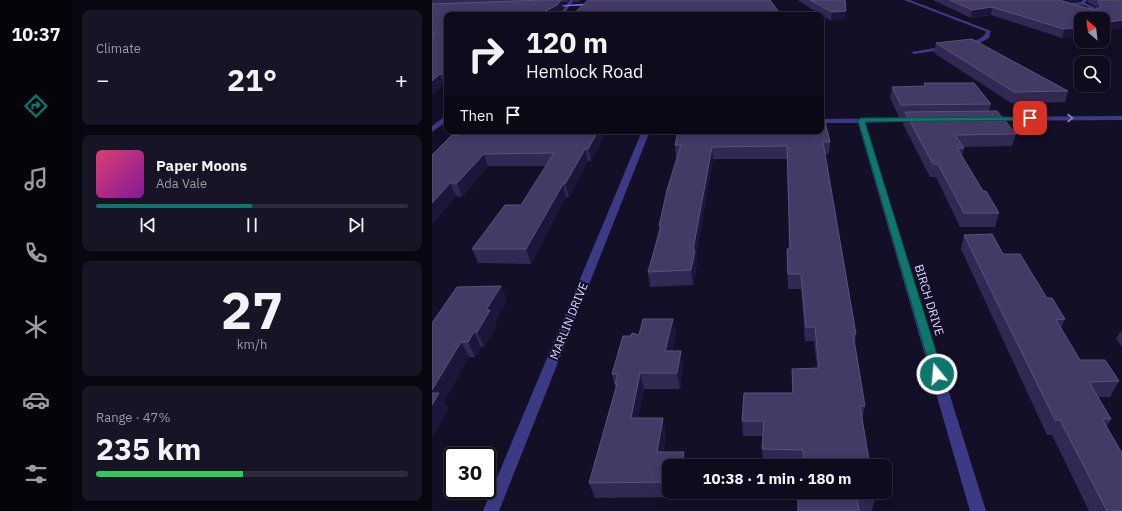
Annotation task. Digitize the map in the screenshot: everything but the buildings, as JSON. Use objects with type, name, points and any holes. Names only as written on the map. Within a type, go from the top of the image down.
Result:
[{"type":"main road","points":[[542,6],[604,4]]},
{"type":"street","points":[[563,12],[572,0]]},
{"type":"street","points":[[906,0],[989,31],[987,37],[976,43],[960,46]]},
{"type":"street","points":[[1070,10],[1063,8],[1063,5],[1084,1],[1095,12]]},
{"type":"street","points":[[914,52],[953,47]]},
{"type":"street","points":[[980,119],[1122,118]]},
{"type":"street","points":[[433,128],[444,119]]},
{"type":"street","points":[[824,121],[925,119]]},
{"type":"street","name":"BIRCH DRIVE","points":[[861,120],[978,511]]},
{"type":"street","points":[[433,128],[444,127]]},
{"type":"street","name":"MARLIN DRIVE","points":[[491,511],[645,134]]},
{"type":"route","points":[[937,374],[861,120],[1030,118]]}]
